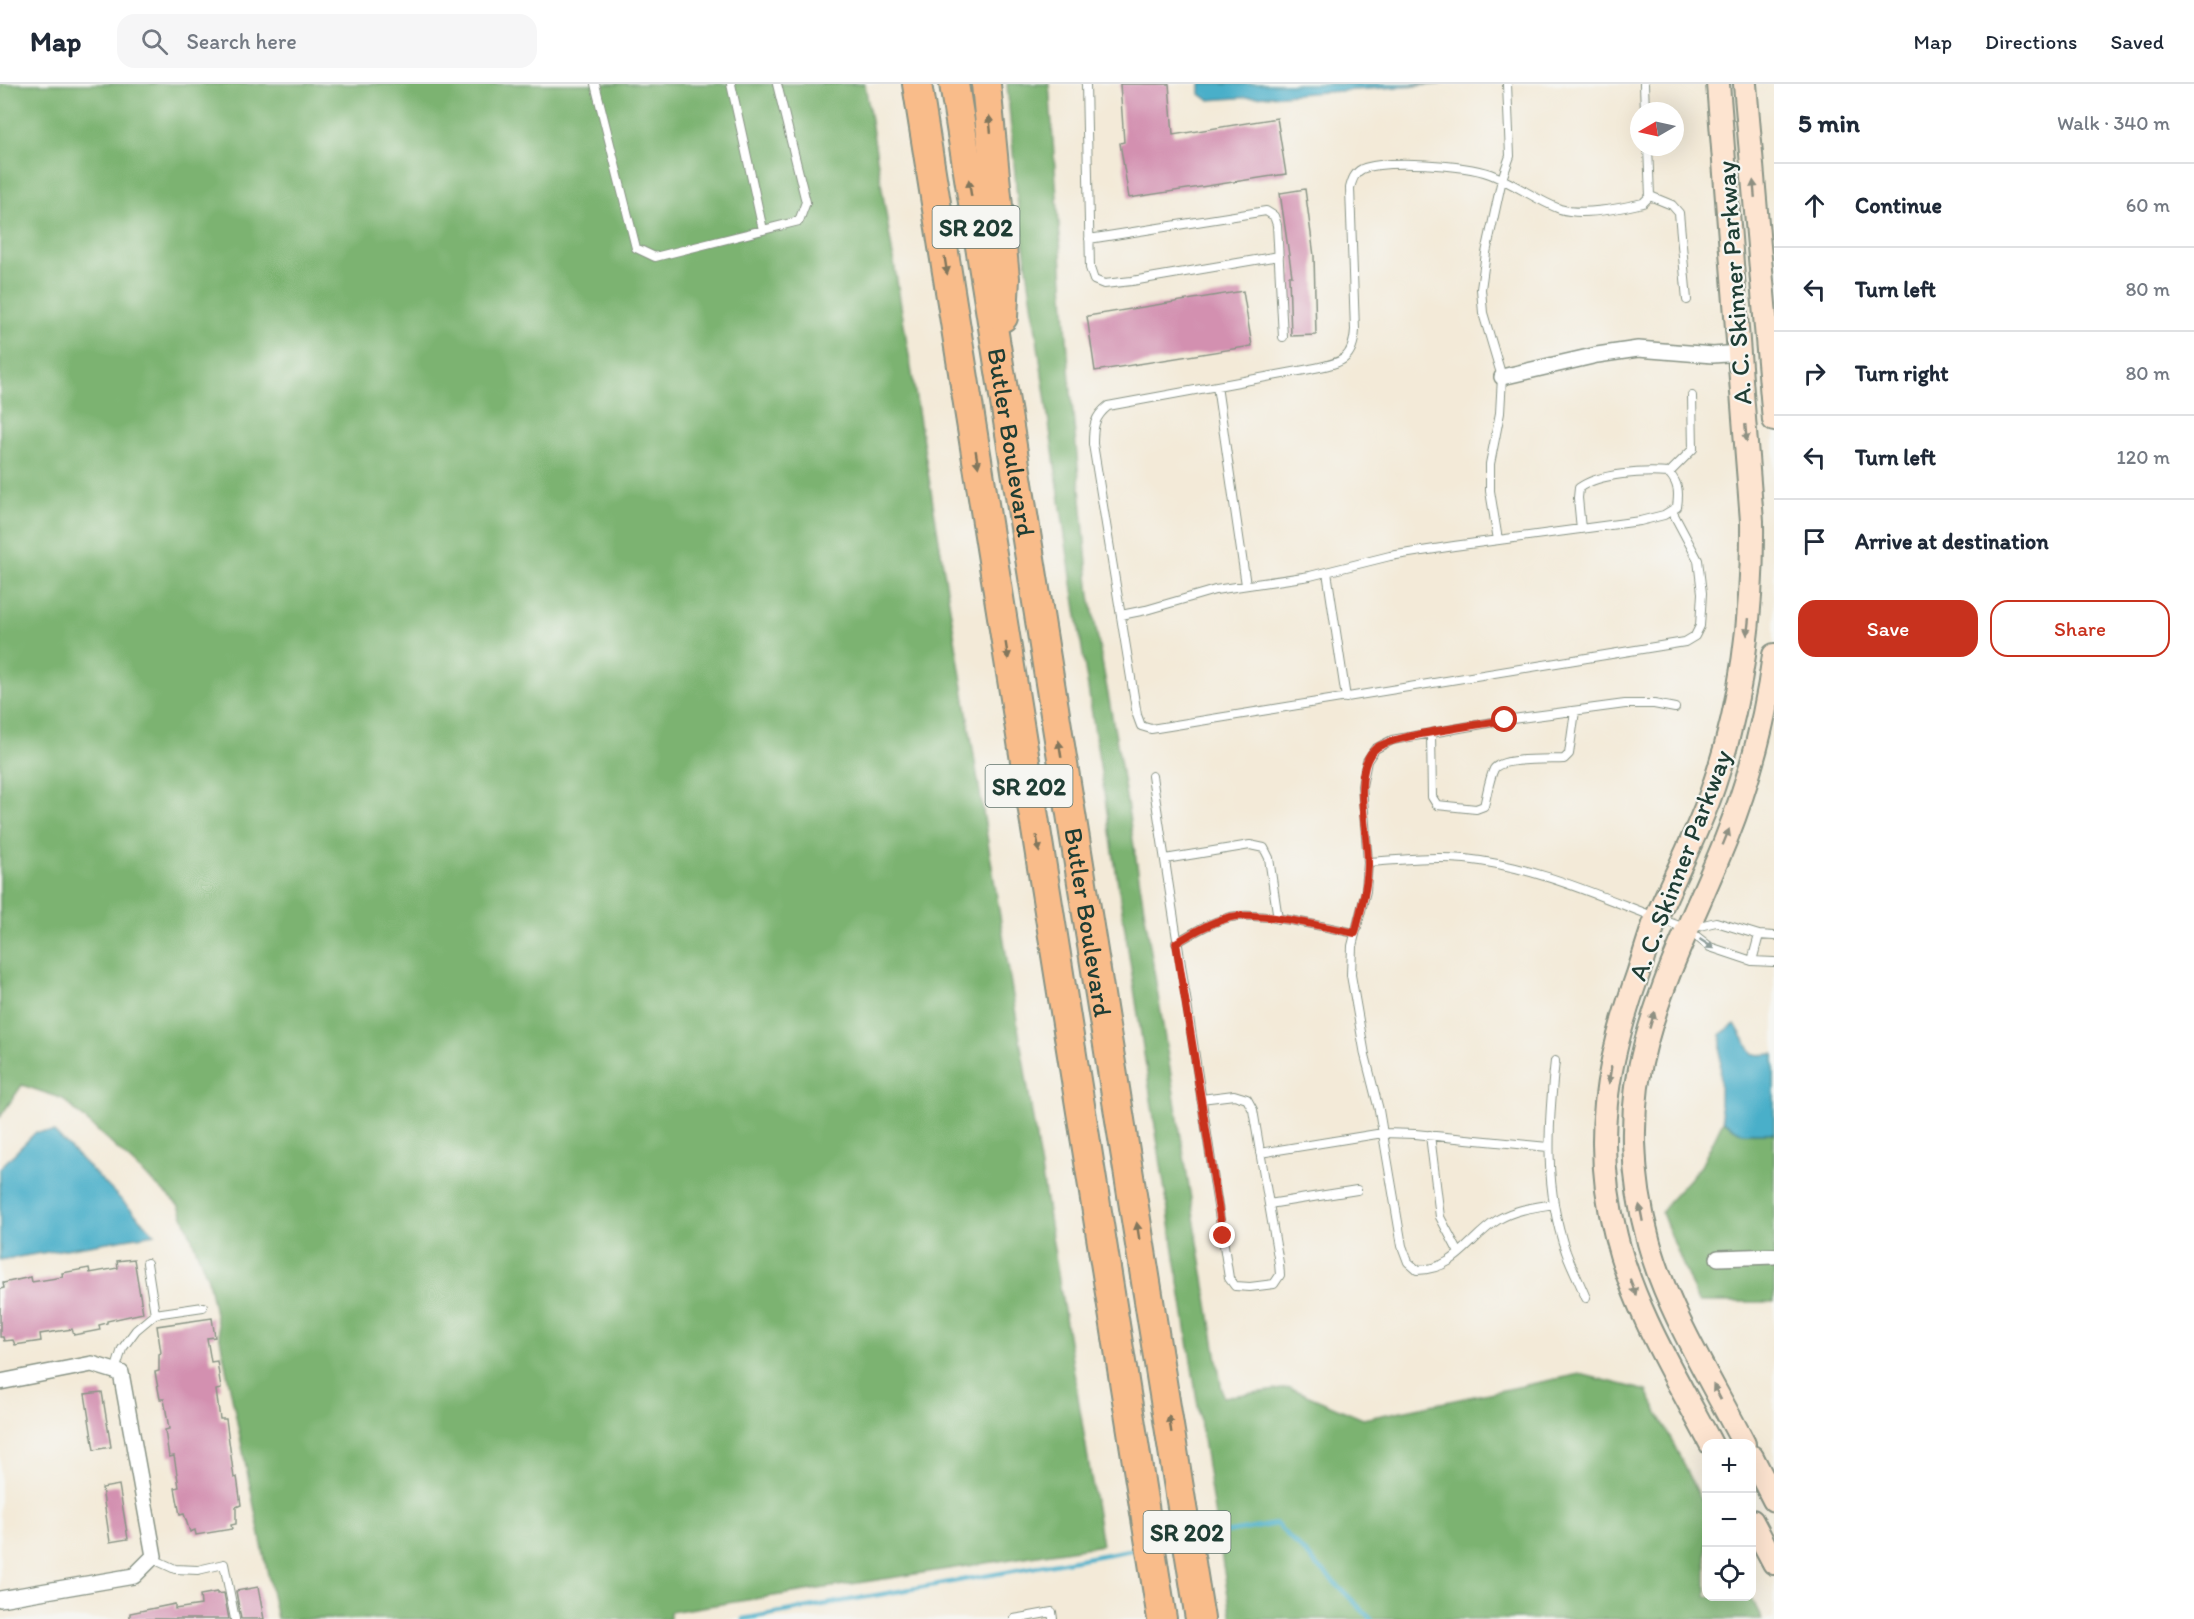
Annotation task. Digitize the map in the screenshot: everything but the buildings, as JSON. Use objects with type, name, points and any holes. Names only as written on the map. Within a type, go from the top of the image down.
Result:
[{"type":"highway","points":[[909,84],[930,168]]},
{"type":"highway","name":"Butler Boulevard","points":[[917,84],[1162,1619]]},
{"type":"highway","name":"Butler Boulevard","points":[[954,84],[1200,1619]]},
{"type":"highway","points":[[986,84],[1005,278],[999,370]]},
{"type":"main road","name":"A. C. Skinner Parkway","points":[[1718,84],[1758,353],[1774,420]]},
{"type":"main road","name":"A. C. Skinner Parkway","points":[[1709,1439],[1637,1299],[1616,1235],[1606,1177],[1604,1119],[1612,1060],[1627,1002],[1657,918],[1705,812],[1715,783],[1730,729],[1746,649],[1752,582],[1758,353],[1745,84]]},
{"type":"main road","name":"A. C. Skinner Parkway","points":[[1742,1439],[1662,1283],[1649,1246],[1637,1190],[1634,1131],[1639,1074],[1653,1016],[1726,838],[1746,781],[1762,723],[1774,656]]},
{"type":"main road","points":[[1756,1465],[1774,1500]]},
{"type":"main road","points":[[1756,1529],[1774,1563]]},
{"type":"street","points":[[1502,377],[1597,355],[1638,349],[1713,356],[1758,353]]},
{"type":"street","points":[[1718,1258],[1774,1256]]},
{"type":"street","points":[[0,1382],[92,1364],[121,1373],[154,1556],[134,1576],[0,1599]]},
{"type":"lane","points":[[595,84],[636,248],[655,257],[799,221],[806,202],[777,84]]},
{"type":"lane","points":[[731,84],[763,230]]},
{"type":"lane","points":[[1086,84],[1090,267],[1094,280],[1104,284],[1132,281],[1279,256]]},
{"type":"lane","points":[[1498,540],[1490,491],[1491,464],[1500,413],[1502,377],[1483,313],[1481,289],[1486,252],[1502,179],[1510,156],[1507,84]]},
{"type":"lane","points":[[1644,84],[1645,102]]},
{"type":"lane","points":[[1648,156],[1650,196],[1643,203],[1627,207],[1578,211],[1562,209],[1488,173],[1458,166],[1429,164],[1380,166],[1361,170],[1354,176],[1350,188],[1354,348],[1347,357],[1331,365],[1108,406],[1099,413],[1094,425],[1093,444],[1137,715],[1141,726],[1151,729],[1685,642],[1695,636],[1700,626],[1702,592],[1698,560],[1672,512]]},
{"type":"lane","points":[[1650,196],[1672,205],[1679,213],[1687,300]]},
{"type":"lane","points":[[1089,239],[1266,211],[1274,216],[1276,225],[1283,337]]},
{"type":"lane","points":[[1216,386],[1246,585]]},
{"type":"lane","points":[[1669,473],[1693,448],[1692,396]]},
{"type":"lane","points":[[1121,615],[1215,590],[1310,576],[1390,556],[1640,521],[1672,512],[1677,507],[1679,494],[1677,481],[1669,473],[1647,471],[1588,481],[1579,488],[1581,529]]},
{"type":"lane","points":[[1327,572],[1346,698]]},
{"type":"lane","points":[[1554,1204],[1518,1211],[1499,1219],[1450,1261],[1433,1269],[1417,1270],[1408,1262],[1402,1246],[1383,1133],[1365,1055],[1351,975],[1352,946],[1366,891],[1368,862],[1362,786],[1367,761],[1375,749],[1392,740],[1431,733],[1625,704],[1654,704],[1675,708]]},
{"type":"lane","points":[[1431,733],[1432,797],[1437,805],[1476,810],[1484,806],[1495,768],[1500,764],[1517,760],[1564,759],[1569,754],[1575,711]]},
{"type":"lane","points":[[1152,776],[1176,943],[1229,1278],[1235,1286],[1274,1284],[1280,1275],[1253,1110],[1247,1099],[1234,1095],[1201,1099]]},
{"type":"lane","points":[[1165,860],[1251,845],[1264,848],[1269,858],[1278,919]]},
{"type":"lane","points":[[1368,862],[1421,858],[1465,859],[1512,867],[1590,891],[1687,929],[1710,947],[1752,961],[1774,962]]},
{"type":"lane","points":[[1176,943],[1203,927],[1233,917],[1278,919],[1355,933]]},
{"type":"lane","points":[[1687,929],[1716,922],[1759,935],[1774,936]]},
{"type":"lane","points":[[1752,961],[1759,935]]},
{"type":"lane","points":[[1555,1061],[1549,1117],[1548,1162],[1554,1204],[1566,1251],[1586,1298]]},
{"type":"lane","points":[[1260,1153],[1383,1133],[1430,1135],[1548,1147]]},
{"type":"lane","points":[[1430,1135],[1440,1217],[1460,1253]]},
{"type":"lane","points":[[1269,1204],[1357,1190]]},
{"type":"lane","points":[[147,1263],[155,1314]]},
{"type":"lane","points":[[114,1371],[122,1349],[136,1330],[155,1314],[203,1307]]},
{"type":"lane","points":[[152,1558],[175,1569],[198,1570],[224,1564],[235,1619]]},
{"type":"lane","points":[[1014,1619],[1052,1612],[1053,1619]]},
{"type":"green space","points":[[0,84],[865,84],[1102,1545],[670,1612],[670,1619],[277,1619],[208,1279],[179,1206],[63,1099],[22,1085],[0,1117]]},
{"type":"green space","points":[[1007,84],[1049,84],[1070,381],[1090,596],[1120,760],[1223,1397],[1290,1388],[1363,1419],[1580,1374],[1647,1391],[1702,1501],[1702,1601],[1753,1601],[1762,1619],[1232,1619],[1068,557],[1017,197]]},
{"type":"green space","points":[[1723,1121],[1742,1133],[1774,1133],[1774,1302],[1698,1302],[1662,1213],[1668,1202],[1701,1166]]},
{"type":"water","points":[[1200,84],[1441,84],[1208,100],[1200,94]]},
{"type":"water","points":[[1735,1024],[1753,1055],[1774,1054],[1774,1133],[1742,1133],[1723,1121],[1720,1105],[1721,1034]]},
{"type":"water","points":[[36,1132],[54,1132],[155,1234],[0,1260],[0,1168]]},
{"type":"waterway","points":[[1197,1538],[1276,1524],[1371,1619]]},
{"type":"waterway","points":[[1159,1545],[1177,1542]]},
{"type":"waterway","points":[[743,1619],[1142,1548]]},
{"type":"route","points":[[1223,1236],[1176,943],[1203,927],[1233,917],[1264,917],[1355,933],[1366,891],[1368,862],[1362,786],[1367,761],[1375,749],[1392,740],[1505,720]]}]
